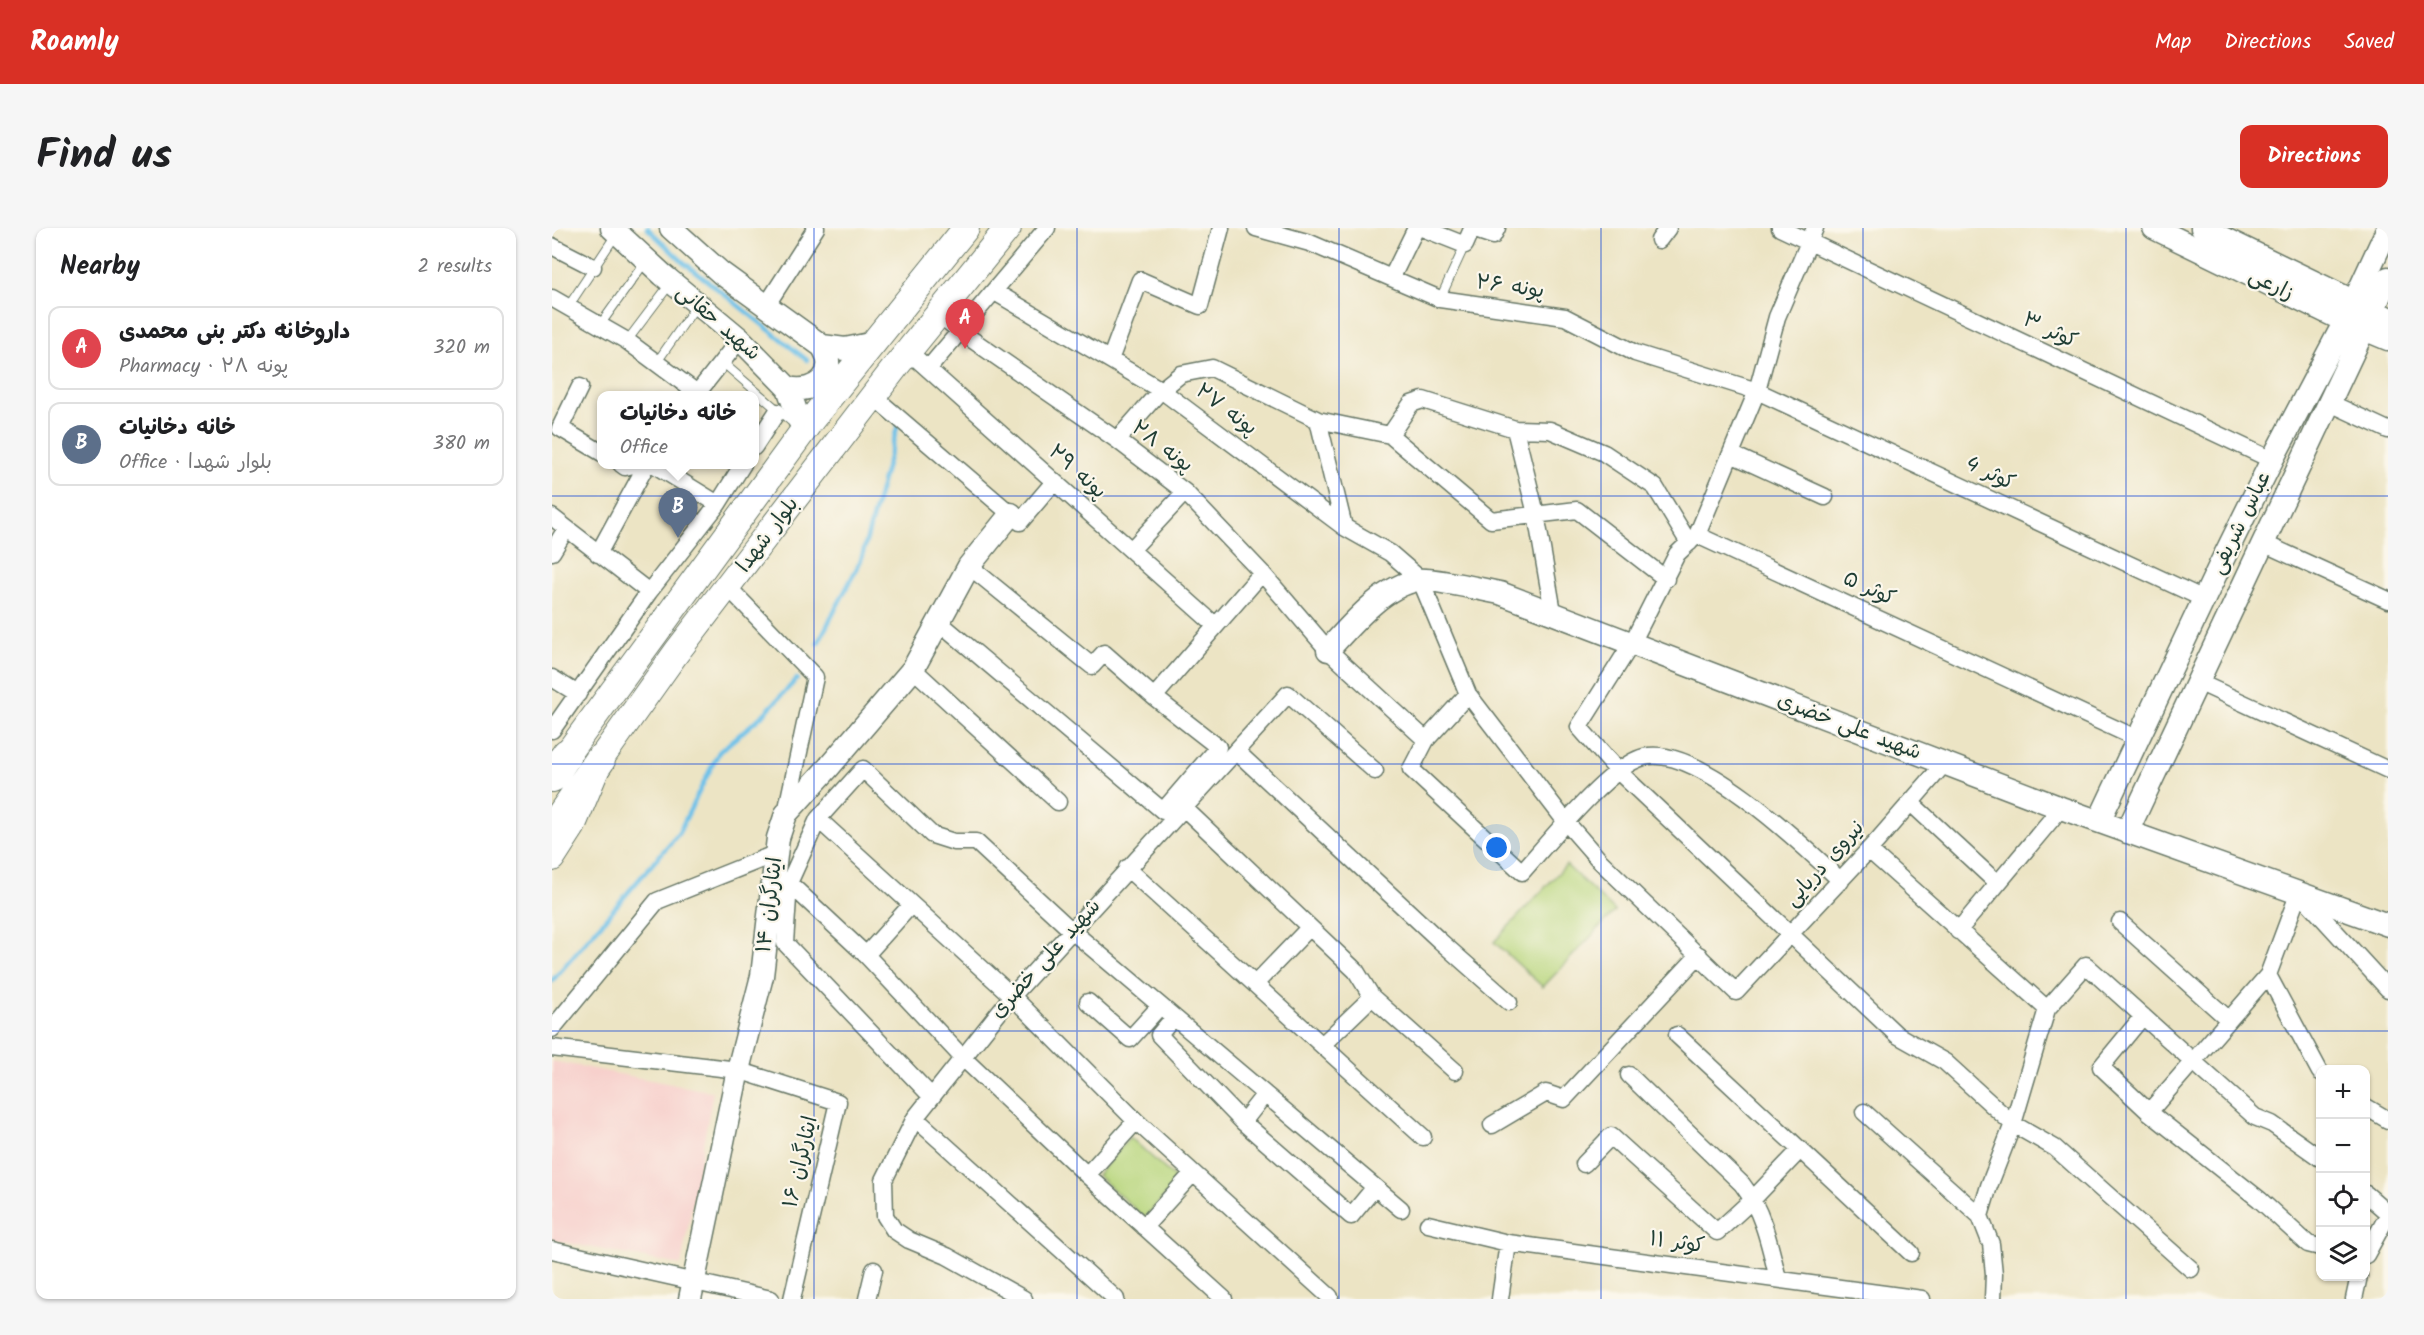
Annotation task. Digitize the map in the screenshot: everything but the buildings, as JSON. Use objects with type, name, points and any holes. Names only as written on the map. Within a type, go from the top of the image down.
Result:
[{"type":"highway","points":[[552,829],[600,760]]},
{"type":"main road","name":"شهید حقانی","points":[[671,228],[721,273],[822,346]]},
{"type":"main road","name":"بلوار شهدا","points":[[555,748],[803,431],[966,228]]},
{"type":"main road","name":"بلوار شهدا","points":[[552,858],[572,827],[600,760],[676,653],[908,351],[1008,228]]},
{"type":"main road","name":"زارعی","points":[[2154,228],[2365,316]]},
{"type":"main road","name":"زارعی","points":[[2202,228],[2365,316],[2388,339]]},
{"type":"main road","name":"عباس شریفی","points":[[2127,832],[2328,402],[2365,316],[2388,228]]},
{"type":"main road","name":"شهید حقانی","points":[[615,230],[671,282],[740,339],[788,388],[803,431]]},
{"type":"main road","name":"عباس شریفی","points":[[2099,821],[2272,460],[2388,278]]},
{"type":"main road","points":[[822,346],[845,350],[875,343]]},
{"type":"main road","points":[[788,388],[805,390],[816,386],[823,378],[828,369],[829,360],[822,346]]},
{"type":"main road","name":"ایثارگران ۱۴","points":[[692,1290],[738,1070],[762,976],[778,838],[786,814],[913,669],[969,566],[1011,514]]},
{"type":"main road","points":[[2221,563],[2247,577]]},
{"type":"main road","name":"شهید علی خضری","points":[[1328,650],[1359,616],[1396,586],[1420,579],[1500,593],[2061,808],[2388,925]]},
{"type":"street","points":[[766,306],[816,228]]},
{"type":"street","points":[[928,369],[1047,228]]},
{"type":"street","points":[[1110,360],[1140,280],[1200,306],[1221,228]]},
{"type":"street","name":"پونه ۲۶","points":[[1256,228],[1311,236],[1440,299],[1565,317],[1635,353],[1757,391]]},
{"type":"street","points":[[1392,277],[1416,228]]},
{"type":"street","points":[[1422,228],[1465,245],[1472,229],[1493,236],[1497,228]]},
{"type":"street","name":"کوثر ۳","points":[[1780,228],[1812,236],[2272,460]]},
{"type":"street","points":[[1812,236],[1777,317],[1757,391],[1693,539],[1677,554],[1632,643],[1579,727],[1617,770],[1897,1035],[1945,1062],[2013,1124],[2055,1148],[2191,1269]]},
{"type":"street","points":[[552,246],[593,267]]},
{"type":"street","name":"پونه ۲۷","points":[[995,292],[1161,390],[1344,527],[1390,553],[1420,579]]},
{"type":"street","points":[[552,298],[627,341],[692,391]]},
{"type":"street","name":"پونه ۲۸","points":[[939,314],[961,332],[1117,440],[1185,492],[1262,573],[1328,650],[1426,740]]},
{"type":"street","points":[[698,391],[740,339]]},
{"type":"street","name":"پونه ۲۹","points":[[908,351],[1216,626]]},
{"type":"street","points":[[1117,440],[1161,390],[1181,374],[1212,368],[1318,420],[1390,435],[1491,520],[1577,510],[1666,579]]},
{"type":"street","points":[[580,387],[556,434],[597,451]]},
{"type":"street","name":"کوثر 4","points":[[1757,391],[2204,599]]},
{"type":"street","points":[[873,396],[1020,522],[1054,482]]},
{"type":"street","points":[[1390,435],[1411,404],[1423,400],[1515,429],[1550,430],[1604,453],[1655,487],[1693,539]]},
{"type":"street","points":[[2328,402],[2388,430]]},
{"type":"street","points":[[759,439],[777,411]]},
{"type":"street","points":[[1318,420],[1344,527]]},
{"type":"street","points":[[1515,429],[1536,514],[1552,612]]},
{"type":"street","points":[[1731,454],[1825,497]]},
{"type":"street","points":[[598,554],[645,469]]},
{"type":"street","points":[[660,469],[718,504]]},
{"type":"street","points":[[555,748],[578,694],[649,592],[718,504],[740,469]]},
{"type":"street","points":[[1131,550],[1185,492]]},
{"type":"street","points":[[552,517],[649,592]]},
{"type":"street","points":[[552,552],[566,529]]},
{"type":"street","name":"کوثر ۵","points":[[1693,539],[2138,739]]},
{"type":"street","points":[[2263,543],[2388,600]]},
{"type":"street","points":[[939,622],[1163,811],[1218,747],[1154,697],[1104,653],[1092,666],[969,566]]},
{"type":"street","points":[[1154,697],[1262,573]]},
{"type":"street","points":[[1420,579],[1468,694],[1566,822],[1600,861],[1699,955],[1564,1099],[1546,1093],[1492,1125]]},
{"type":"street","points":[[728,587],[815,677],[786,814]]},
{"type":"street","points":[[913,669],[1058,802]]},
{"type":"street","points":[[552,678],[578,694]]},
{"type":"street","points":[[2198,682],[2388,770]]},
{"type":"street","name":"شهید علی خضری","points":[[1024,1299],[947,1256],[909,1240],[894,1230],[885,1216],[884,1180],[915,1118],[1011,996],[1288,694],[1375,771]]},
{"type":"street","points":[[1468,694],[1426,740],[1412,769],[1522,872],[1566,822],[1617,770],[1645,757],[1680,759],[1716,779],[1764,812],[1841,881]]},
{"type":"street","points":[[1236,751],[1509,1002]]},
{"type":"street","name":"نیروی دریایی","points":[[1699,955],[1736,992],[1791,936],[1944,764]]},
{"type":"street","points":[[931,1096],[785,943],[789,883],[818,819],[863,770],[932,835],[954,842],[976,842],[1072,931],[1401,1209]]},
{"type":"street","points":[[1911,803],[1997,883]]},
{"type":"street","points":[[1184,808],[1356,971],[1372,997],[1455,1071]]},
{"type":"street","points":[[1958,931],[2061,808]]},
{"type":"street","points":[[818,819],[1011,996],[1136,1121],[1330,1297]]},
{"type":"street","points":[[1869,850],[2047,1009]]},
{"type":"street","points":[[552,1029],[657,901],[777,853]]},
{"type":"street","points":[[1127,868],[1423,1137]]},
{"type":"street","points":[[789,883],[867,955],[962,1056],[1087,1175],[1224,1299]]},
{"type":"street","points":[[2149,1112],[2268,975],[2299,892],[2388,989]]},
{"type":"street","points":[[867,955],[911,905]]},
{"type":"street","points":[[2120,922],[2228,1019]]},
{"type":"street","points":[[1255,984],[1310,928]]},
{"type":"street","points":[[1980,1216],[2013,1124],[2047,1009],[2086,965],[2254,1118],[2272,1124],[2316,1155]]},
{"type":"street","points":[[2268,975],[2316,1065]]},
{"type":"street","points":[[1322,1045],[1372,997]]},
{"type":"street","points":[[1088,1002],[1130,1039],[1160,1006]]},
{"type":"street","points":[[2143,1016],[2101,1067],[2149,1112],[2260,1200],[2308,1244],[2316,1246]]},
{"type":"street","points":[[1174,1017],[1159,1035],[1243,1122],[1351,1216],[1375,1187]]},
{"type":"street","points":[[1677,1035],[1911,1253]]},
{"type":"street","points":[[552,1048],[738,1070]]},
{"type":"street","name":"ایثارگران ۱۶","points":[[738,1070],[838,1102],[792,1299]]},
{"type":"street","points":[[1629,1074],[1742,1184],[1753,1198],[1769,1244],[1778,1280]]},
{"type":"street","points":[[1243,1122],[1265,1094]]},
{"type":"street","points":[[2370,1109],[2388,1120]]},
{"type":"street","points":[[1864,1112],[1980,1216],[1991,1244],[1994,1274],[1993,1299]]},
{"type":"street","points":[[915,1118],[1116,1299]]},
{"type":"street","points":[[1087,1175],[1136,1121]]},
{"type":"street","points":[[1584,1164],[1611,1136],[1717,1232],[1800,1150]]},
{"type":"street","points":[[1144,1227],[1193,1173]]},
{"type":"street","points":[[2370,1198],[2388,1214],[2370,1248]]},
{"type":"street","name":"کوثر ۱۱","points":[[1428,1224],[1508,1243],[1778,1280],[1870,1296],[1922,1299]]},
{"type":"street","points":[[1500,1299],[1508,1243]]},
{"type":"street","points":[[552,1250],[692,1290],[771,1299]]},
{"type":"street","points":[[867,1299],[874,1270]]},
{"type":"street","points":[[2354,1299],[2358,1281]]},
{"type":"lane","points":[[567,307],[615,230]]},
{"type":"lane","points":[[1440,299],[1465,245]]},
{"type":"lane","points":[[600,326],[647,260]]},
{"type":"lane","points":[[627,341],[671,282]]},
{"type":"lane","points":[[657,362],[698,304]]},
{"type":"lane","points":[[722,362],[755,391]]},
{"type":"lane","points":[[759,395],[803,431]]},
{"type":"shaded area","points":[[552,1061],[713,1092],[681,1265],[552,1240]]},
{"type":"green space","points":[[1566,865],[1615,911],[1543,987],[1494,942]]},
{"type":"green space","points":[[1130,1137],[1178,1181],[1145,1218],[1097,1175]]},
{"type":"waterway","points":[[647,228],[681,260],[807,360]]},
{"type":"waterway","points":[[818,643],[861,560],[898,424]]},
{"type":"waterway","points":[[552,981],[678,834],[719,752],[764,714],[797,679]]},
{"type":"place","name":"داروخانه دکتر بنی محمدی","points":[[965,349]]},
{"type":"place","name":"خانه دخانیات","points":[[678,538]]}]
